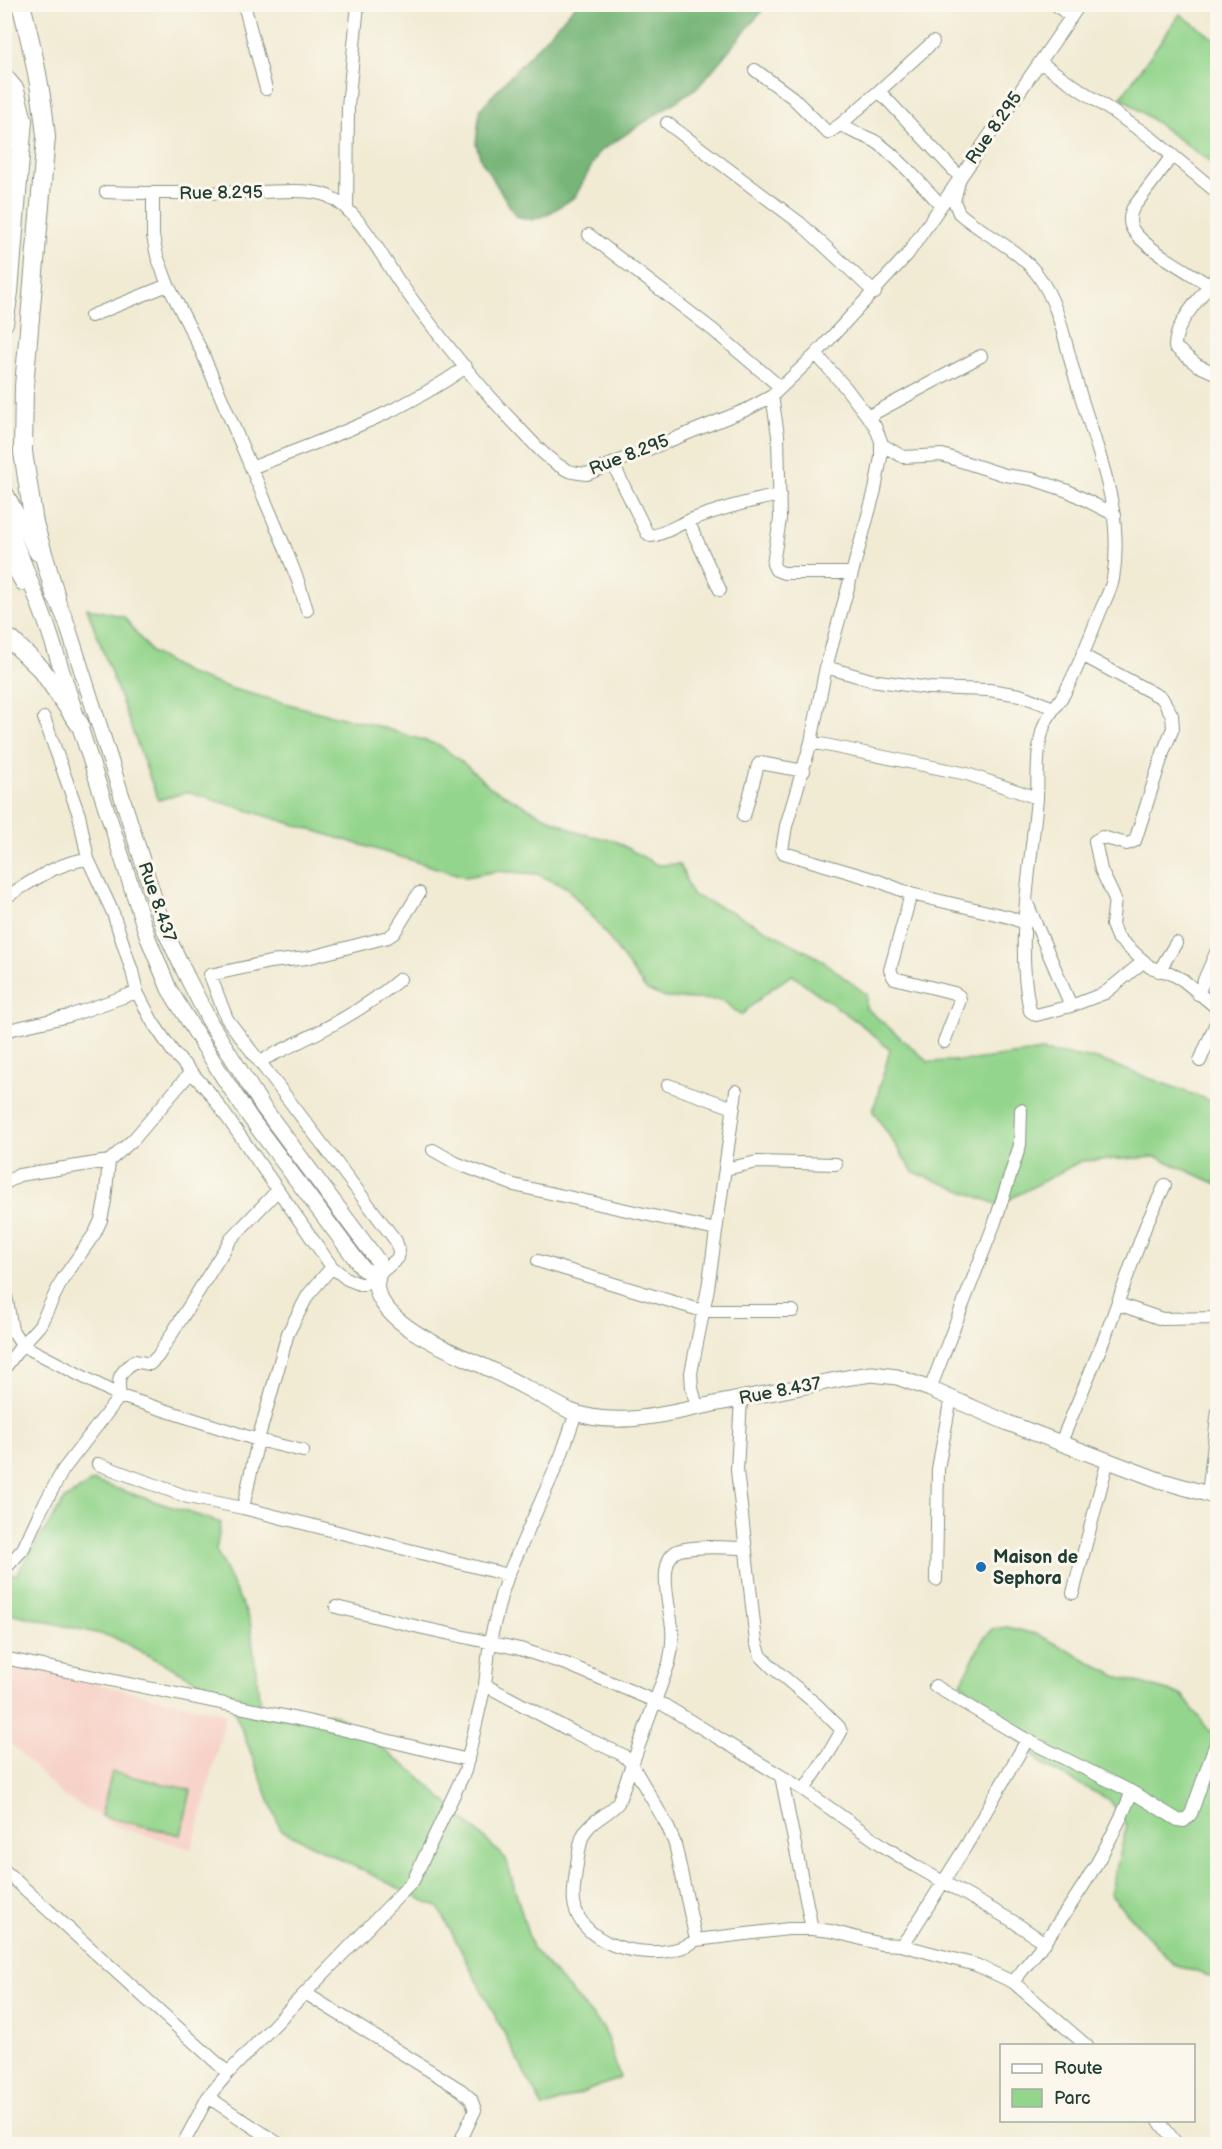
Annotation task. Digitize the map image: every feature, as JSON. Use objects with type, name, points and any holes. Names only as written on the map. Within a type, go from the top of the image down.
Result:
[{"type":"highway","points":[[21,4],[38,70],[46,137],[24,386],[23,452],[33,523],[56,597]]},
{"type":"highway","points":[[4,77],[15,90],[22,120],[10,280],[4,323]]},
{"type":"highway","points":[[4,637],[42,670],[80,724]]},
{"type":"main road","name":"Rue 8.437","points":[[4,490],[66,621],[164,928],[188,979],[211,1024],[246,1081],[378,1261],[380,1267],[375,1287],[381,1301],[394,1317],[447,1350],[576,1413],[600,1418],[641,1419],[872,1374],[897,1377],[951,1397],[1008,1423],[1159,1480],[1213,1495]]},
{"type":"main road","name":"Rue 8.437","points":[[4,522],[21,554],[48,628],[148,938],[169,989],[251,1119],[363,1269],[377,1276]]},
{"type":"main road","points":[[4,549],[48,628]]},
{"type":"street","points":[[244,4],[266,89]]},
{"type":"street","points":[[347,209],[348,107],[358,4]]},
{"type":"street","points":[[1055,4],[1071,17]]},
{"type":"street","name":"Rue 8.295","points":[[106,192],[153,194],[290,192],[329,196],[347,209],[400,284],[508,417],[559,466],[567,471],[587,474],[748,409],[776,392],[816,354],[875,293],[907,255],[1080,4]]},
{"type":"street","points":[[755,70],[792,97],[828,133],[933,42]]},
{"type":"street","points":[[1041,63],[1131,123],[1218,193]]},
{"type":"street","points":[[879,91],[960,177],[954,201],[959,213],[1023,260],[1037,274],[1048,292],[1058,315],[1109,484],[1115,515],[1116,554],[1113,582],[1065,692],[1044,725],[1039,750],[1037,798],[1024,923],[1027,996],[1030,1011],[1036,1015],[1071,1006],[1105,993],[1143,961]]},
{"type":"street","points":[[667,123],[800,223],[875,293]]},
{"type":"street","points":[[841,124],[855,134],[869,138],[888,151],[941,205]]},
{"type":"street","points":[[1172,156],[1133,208],[1130,225],[1142,242],[1215,284],[1184,319],[1175,337],[1175,347],[1197,364],[1215,373]]},
{"type":"street","points":[[153,194],[153,236],[157,256],[168,285],[201,350],[298,580],[307,610]]},
{"type":"street","points":[[589,236],[713,330],[776,392],[780,495],[780,519],[773,564],[776,570],[784,573],[852,573]]},
{"type":"street","points":[[91,316],[168,285]]},
{"type":"street","points":[[816,354],[869,416],[881,444],[881,457],[875,490],[826,667],[804,771],[786,826],[783,852],[876,880],[911,894],[1009,917],[1024,923]]},
{"type":"street","points":[[869,416],[981,356]]},
{"type":"street","points":[[251,468],[346,431],[408,403],[439,387],[466,367]]},
{"type":"street","points":[[881,444],[903,457],[942,455],[1005,475],[1032,479],[1068,491],[1115,515]]},
{"type":"street","points":[[613,464],[627,496],[651,536],[734,505],[780,495]]},
{"type":"street","points":[[688,521],[720,590]]},
{"type":"street","points":[[1082,655],[1162,698],[1172,715],[1173,728],[1135,841],[1127,844],[1102,837],[1095,841],[1101,870],[1115,899],[1112,926],[1118,937],[1150,968],[1170,973],[1183,980],[1218,1009]]},
{"type":"street","points":[[826,667],[871,680],[929,688],[989,690],[1020,695],[1054,708]]},
{"type":"street","points":[[45,718],[79,815],[88,859],[113,913],[132,971],[136,992],[152,1021],[173,1052],[210,1093],[332,1267],[347,1279],[362,1285],[377,1276],[398,1258],[399,1251],[396,1241],[227,1019],[210,975],[270,962],[307,958],[388,937],[394,933],[419,893]]},
{"type":"street","points":[[811,742],[968,774],[1037,798]]},
{"type":"street","points":[[744,816],[760,763],[804,771]]},
{"type":"street","points":[[4,898],[47,871],[75,860],[88,859]]},
{"type":"street","points":[[911,894],[890,974],[894,978],[959,996],[960,1000],[944,1042]]},
{"type":"street","points":[[1026,902],[1071,1006]]},
{"type":"street","points":[[1159,971],[1176,943]]},
{"type":"street","points":[[1198,994],[1218,948]]},
{"type":"street","points":[[260,1061],[351,1015],[380,997],[400,979]]},
{"type":"street","points":[[4,1031],[69,1016],[136,992]]},
{"type":"street","points":[[1200,1060],[1218,1018]]},
{"type":"street","points":[[4,1184],[19,1175],[109,1161],[134,1139],[190,1073]]},
{"type":"street","points":[[668,1085],[734,1108]]},
{"type":"street","points":[[697,1407],[692,1388],[692,1373],[726,1169],[736,1091]]},
{"type":"street","points":[[930,1389],[995,1222],[1020,1145],[1021,1110]]},
{"type":"street","points":[[433,1150],[456,1163],[513,1185],[716,1230]]},
{"type":"street","points":[[4,1369],[40,1325],[62,1280],[95,1233],[101,1220],[105,1201],[109,1161]]},
{"type":"street","points":[[726,1169],[757,1162],[836,1164]]},
{"type":"street","points":[[1061,1442],[1118,1304],[1146,1225],[1165,1185]]},
{"type":"street","points":[[4,1570],[23,1549],[63,1470],[120,1396],[118,1381],[124,1370],[134,1361],[150,1364],[158,1356],[231,1239],[277,1191]]},
{"type":"street","points":[[538,1261],[703,1311],[793,1311]]},
{"type":"street","points":[[243,1508],[258,1440],[288,1333],[308,1295],[332,1267]]},
{"type":"street","points":[[4,1284],[12,1330],[22,1345],[120,1396],[258,1440],[303,1451]]},
{"type":"street","points":[[1118,1304],[1162,1319],[1218,1318]]},
{"type":"street","points":[[936,1580],[938,1469],[951,1397]]},
{"type":"street","points":[[741,1399],[737,1470],[756,1642],[761,1656],[816,1704],[839,1727],[841,1732],[804,1790]]},
{"type":"street","points":[[1213,1495],[1218,1410]]},
{"type":"street","points":[[183,2145],[208,2097],[228,2073],[413,1881],[453,1798],[468,1760],[485,1684],[490,1641],[508,1575],[561,1456],[576,1413]]},
{"type":"street","points":[[1073,1593],[1108,1460]]},
{"type":"street","points":[[98,1464],[188,1497],[243,1508],[508,1575]]},
{"type":"street","points":[[745,1548],[678,1551],[671,1557],[666,1567],[666,1589],[673,1647],[618,1803],[611,1811],[589,1826],[582,1838],[573,1902],[580,1918],[590,1931],[602,1940],[638,1952],[669,1952],[688,1946],[696,1940],[788,1929],[831,1931],[881,1944],[901,1945],[976,1965],[1013,1982],[1085,2044]]},
{"type":"street","points":[[336,1607],[520,1649],[568,1665],[655,1701],[804,1790],[885,1847],[1011,1920],[1045,1943]]},
{"type":"street","points":[[4,1658],[312,1722],[468,1760]]},
{"type":"street","points":[[485,1684],[573,1732],[623,1755],[631,1763],[667,1825],[675,1844],[696,1940]]},
{"type":"street","points":[[935,1686],[1027,1740],[1132,1791],[1178,1820],[1184,1821],[1191,1814],[1218,1737]]},
{"type":"street","points":[[901,1945],[966,1846],[1027,1740]]},
{"type":"street","points":[[781,1776],[812,1929]]},
{"type":"street","points":[[1013,1982],[1045,1943],[1094,1867],[1132,1791]]},
{"type":"street","points":[[4,1870],[228,2073]]},
{"type":"street","points":[[304,1993],[461,2090],[471,2099],[475,2110],[459,2145]]},
{"type":"street","points":[[208,2097],[279,2145]]},
{"type":"street","points":[[1159,2122],[1177,2145]]},
{"type":"shaded area","points":[[4,1662],[226,1714],[191,1849],[115,1826],[63,1796],[5,1738]]},
{"type":"green space","points":[[577,4],[767,5],[699,86],[599,152],[575,197],[548,214],[532,220],[516,216],[481,160],[476,144],[480,109]]},
{"type":"green space","points":[[1180,14],[1217,41],[1217,167],[1121,97]]},
{"type":"green space","points":[[87,608],[124,617],[151,652],[189,674],[233,689],[374,725],[439,745],[490,787],[536,812],[579,833],[615,841],[657,865],[680,864],[692,895],[732,912],[817,957],[866,994],[866,1008],[929,1062],[974,1060],[1042,1051],[1097,1059],[1217,1103],[1217,1184],[1157,1157],[1081,1161],[999,1205],[913,1172],[873,1111],[890,1050],[863,1026],[792,975],[772,988],[741,1015],[722,1000],[666,998],[646,990],[598,923],[566,887],[537,874],[497,871],[466,877],[188,792],[158,800]]},
{"type":"green space","points":[[93,1481],[221,1523],[216,1550],[250,1621],[260,1706],[336,1715],[414,1772],[506,1859],[532,1948],[604,2029],[620,2078],[543,2108],[439,1908],[281,1830],[229,1697],[113,1637],[5,1612],[5,1571],[16,1575],[65,1499]]},
{"type":"green space","points":[[1007,1627],[1039,1635],[1116,1676],[1182,1695],[1217,1741],[1218,1969],[1211,1977],[1173,1964],[1110,1894],[1127,1825],[1108,1799],[1046,1767],[961,1683],[982,1641],[992,1629]]},
{"type":"green space","points":[[112,1772],[191,1790],[181,1835],[101,1816]]},
{"type":"place","name":"Maison de Sephora","points":[[981,1567]]}]
